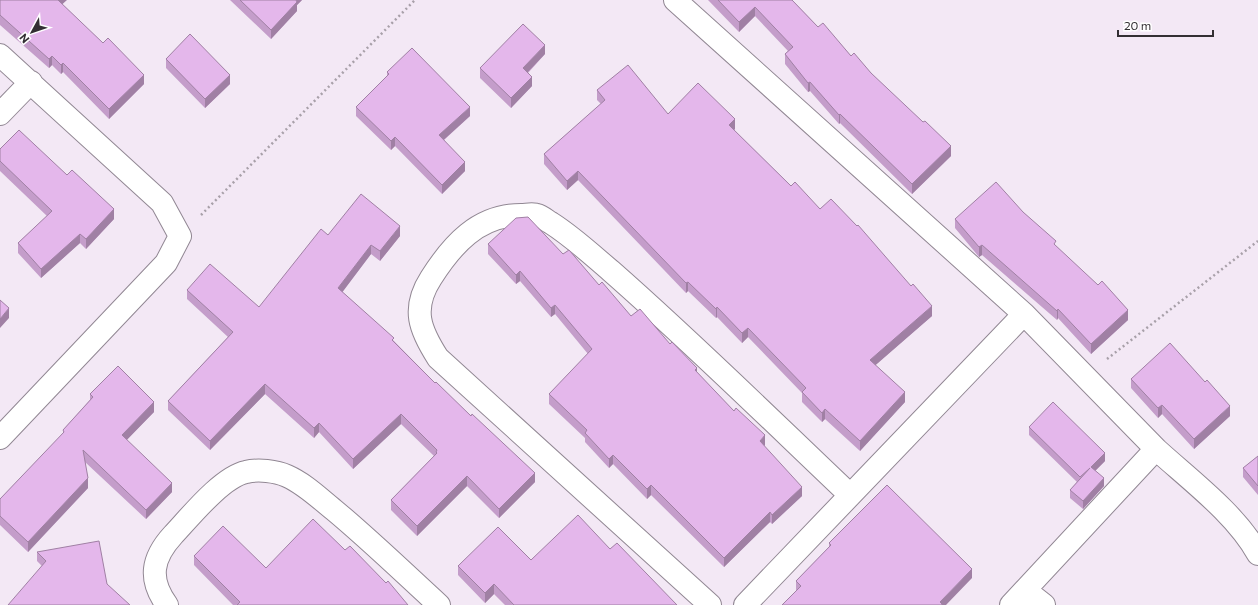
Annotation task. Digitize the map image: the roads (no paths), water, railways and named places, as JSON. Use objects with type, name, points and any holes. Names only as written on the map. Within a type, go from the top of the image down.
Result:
[{"type":"street","points":[[675,0],[1024,314],[1156,448],[1229,516],[1253,545],[1258,554]]},
{"type":"street","points":[[0,55],[162,203],[180,236],[166,263],[0,438]]},
{"type":"street","points":[[0,114],[31,82]]},
{"type":"street","points":[[710,605],[438,358],[425,338],[419,318],[420,303],[429,282],[447,253],[469,232],[490,220],[513,215],[537,215],[568,234],[625,284],[850,495]]},
{"type":"street","points":[[745,605],[1024,314]]},
{"type":"street","points":[[1044,605],[1018,598],[1156,448]]},
{"type":"street","points":[[167,605],[157,585],[154,564],[165,544],[201,506],[229,480],[246,472],[270,471],[287,475],[305,486],[349,522],[439,605]]}]
